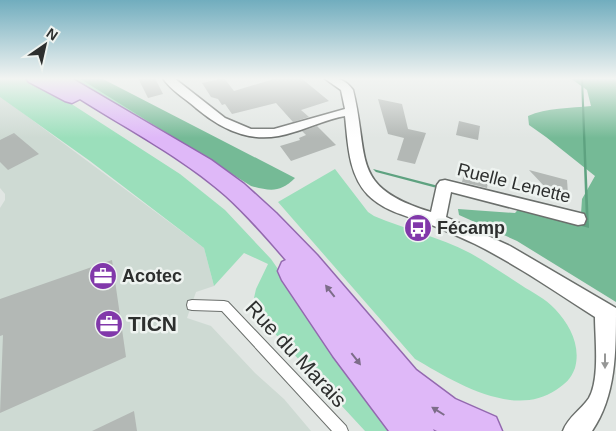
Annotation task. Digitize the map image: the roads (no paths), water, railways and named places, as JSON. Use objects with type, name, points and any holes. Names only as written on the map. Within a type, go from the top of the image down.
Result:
[{"type":"main road","points":[[71,98],[122,127],[203,181],[232,204],[276,250],[345,344],[414,431]]},
{"type":"main road","points":[[91,98],[197,162],[235,190],[267,220],[302,258],[403,384],[441,413],[482,431]]},
{"type":"street","points":[[192,98],[222,123],[249,134],[270,134],[285,131],[338,114],[351,112]]},
{"type":"street","points":[[348,98],[360,166],[364,177],[373,190],[384,200],[398,207],[438,220],[504,250],[610,316],[602,394],[593,412],[575,431]]},
{"type":"street","name":"Ruelle Lenette","points":[[438,220],[444,188],[578,219]]},
{"type":"lane","name":"Rue du Marais","points":[[192,305],[224,306],[341,431]]},
{"type":"place","name":"Fécamp","points":[[418,228]]},
{"type":"place","name":"Acotec","points":[[103,276]]},
{"type":"place","name":"TICN","points":[[109,324]]}]
